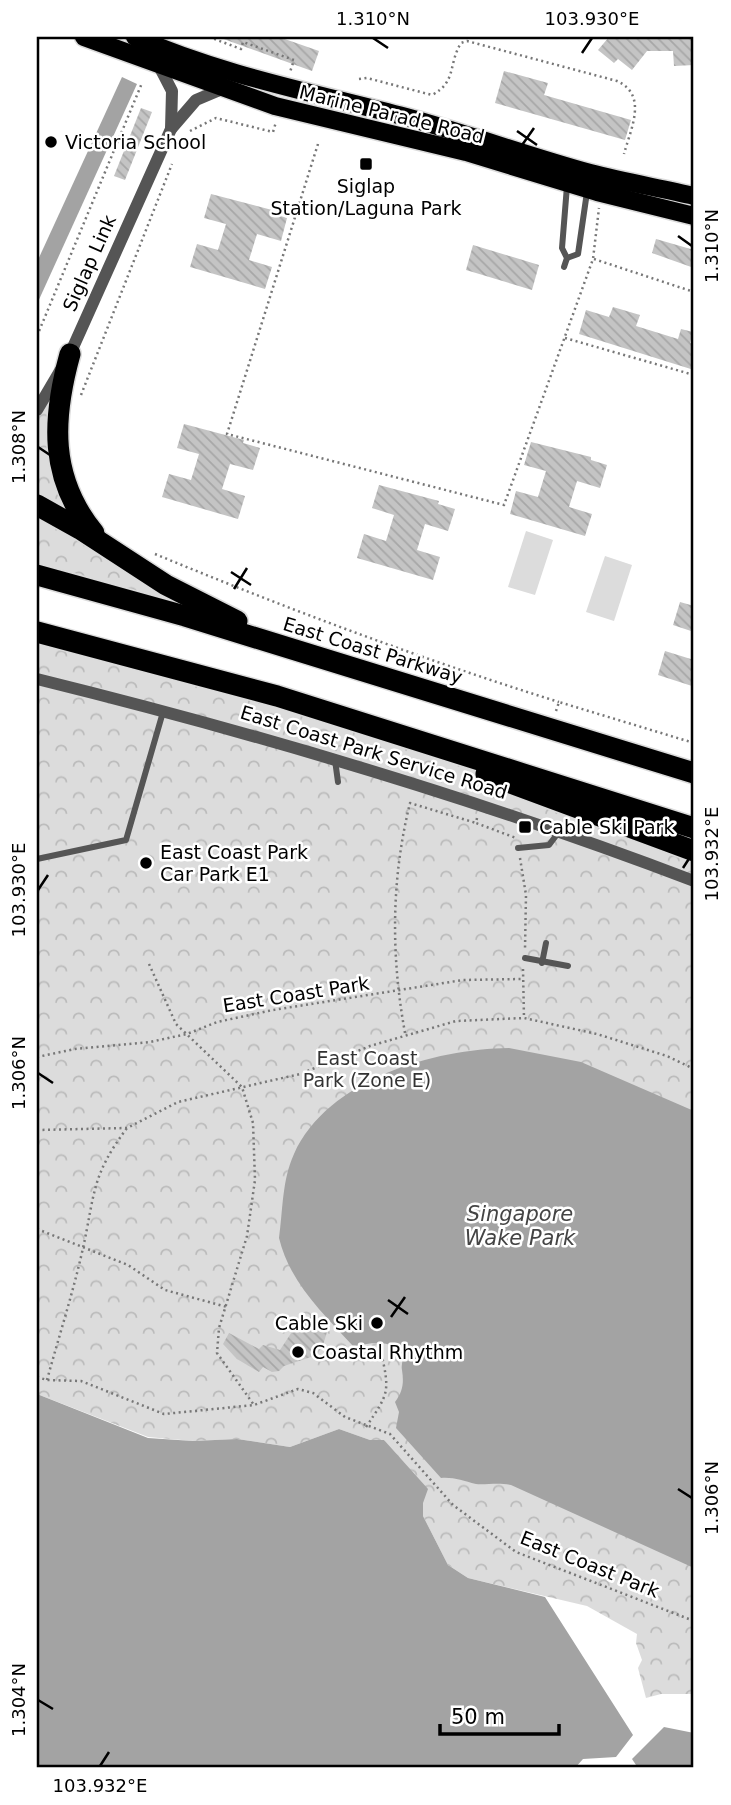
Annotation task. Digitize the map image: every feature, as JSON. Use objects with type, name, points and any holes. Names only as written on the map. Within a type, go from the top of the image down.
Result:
[{"type":"highway","points":[[69,354],[60,389],[56,449],[63,480],[72,500],[104,546]]},
{"type":"highway","points":[[37,505],[166,585],[285,646]]},
{"type":"highway","name":"East Coast Parkway","points":[[37,575],[73,582],[694,773]]},
{"type":"highway","points":[[37,632],[277,696],[694,828]]},
{"type":"highway","points":[[375,726],[515,787],[694,852]]},
{"type":"main road","name":"Marine Parade Road","points":[[84,37],[275,107],[569,175]]},
{"type":"main road","name":"Marine Parade Road","points":[[135,37],[168,52],[242,75],[357,107],[405,117],[593,185],[694,216]]},
{"type":"main road","name":"Marine Parade Road","points":[[593,185],[694,196]]},
{"type":"street","name":"Siglap Link","points":[[158,64],[172,91],[171,129]]},
{"type":"street","name":"Siglap Link","points":[[37,410],[69,354],[171,129],[196,100],[222,89]]},
{"type":"street","name":"East Coast Park Service Road","points":[[37,679],[334,758],[560,830],[694,881]]},
{"type":"lane","points":[[565,267],[567,258],[562,248],[569,175]]},
{"type":"lane","points":[[567,258],[578,254],[593,185]]},
{"type":"lane","points":[[37,859],[126,840],[164,711]]},
{"type":"lane","points":[[334,758],[338,782]]},
{"type":"lane","points":[[518,848],[549,845],[560,830]]},
{"type":"lane","points":[[542,963],[546,943]]},
{"type":"lane","points":[[525,958],[568,966]]},
{"type":"path","points":[[209,37],[241,49],[243,42],[294,60]]},
{"type":"path","points":[[359,79],[366,78],[432,95],[448,83],[458,49],[467,41],[617,81],[630,89],[637,104],[624,154]]},
{"type":"path","points":[[37,336],[142,83]]},
{"type":"path","points":[[184,137],[191,129],[216,118],[273,132]]},
{"type":"path","points":[[318,144],[227,434],[504,505],[593,259],[593,185]]},
{"type":"path","points":[[77,404],[139,241],[174,160]]},
{"type":"path","points":[[593,259],[694,292]]},
{"type":"path","points":[[565,338],[694,375]]},
{"type":"path","points":[[154,554],[301,614],[438,664],[694,743]]},
{"type":"path","points":[[556,711],[559,702]]},
{"type":"path","points":[[406,1035],[398,992],[394,913],[396,872],[411,803],[515,836],[526,895],[525,958],[521,979],[524,1018]]},
{"type":"path","points":[[476,823],[478,815]]},
{"type":"path","points":[[149,964],[176,1024],[242,1087],[253,1123],[255,1180],[247,1236],[228,1308],[219,1328],[217,1353],[254,1405]]},
{"type":"path","name":"East Coast Park","points":[[37,1057],[187,1034],[217,1022],[273,1010],[479,978],[521,979]]},
{"type":"path","points":[[37,1130],[127,1128],[178,1102],[300,1074],[406,1035],[456,1021],[524,1018],[597,1034],[667,1056],[694,1069]]},
{"type":"path","points":[[47,1380],[83,1248],[91,1196],[99,1170],[127,1128]]},
{"type":"path","points":[[37,1229],[128,1265],[165,1290],[228,1308]]},
{"type":"path","points":[[366,1427],[382,1403],[388,1386],[381,1352]]},
{"type":"path","name":"East Coast Park","points":[[37,1377],[47,1380],[82,1381],[164,1414],[254,1405],[298,1389],[313,1393],[345,1417],[390,1434],[453,1505],[516,1552],[694,1621]]},
{"type":"green space","points":[[76,358],[64,452],[93,525],[131,559],[288,644],[37,580],[37,416]]},
{"type":"green space","points":[[526,531],[553,540],[535,595],[508,587]]},
{"type":"green space","points":[[605,556],[632,565],[614,621],[586,612]]},
{"type":"green space","name":"East Coast Park (Zone E)","points":[[37,632],[694,828],[694,1694],[661,1694],[646,1698],[638,1668],[642,1660],[636,1643],[637,1634],[587,1606],[468,1578],[448,1565],[423,1516],[423,1503],[384,1440],[370,1440],[339,1429],[290,1447],[237,1439],[193,1441],[148,1437],[37,1394]]},
{"type":"water","points":[[122,77],[137,84],[37,304],[37,262]]},
{"type":"water","name":"Singapore Wake Park","points":[[509,1048],[581,1062],[694,1111],[694,1568],[511,1485],[476,1484],[441,1478],[396,1428],[399,1412],[395,1402],[403,1383],[399,1352],[388,1344],[381,1343],[353,1346],[308,1296],[284,1254],[279,1238],[290,1164],[310,1128],[331,1106],[386,1073],[417,1062],[449,1054]]},
{"type":"water","points":[[37,1394],[148,1438],[193,1441],[237,1439],[290,1447],[339,1429],[370,1440],[384,1440],[428,1489],[423,1503],[423,1516],[448,1565],[468,1578],[545,1597],[633,1735],[616,1757],[583,1759],[575,1768],[37,1768]]},
{"type":"water","points":[[664,1727],[694,1733],[694,1768],[638,1768],[632,1759]]},
{"type":"building","points":[[218,37],[279,37],[319,51],[312,71]]},
{"type":"building","points":[[609,37],[694,37],[694,65],[674,66],[673,51],[647,51],[632,70],[618,59],[614,63],[598,50]]},
{"type":"building","points":[[504,71],[548,83],[544,95],[631,120],[625,140],[495,103]]},
{"type":"building","points":[[141,108],[152,112],[125,180],[114,176]]},
{"type":"building","points":[[211,194],[272,210],[271,213],[287,218],[281,241],[257,234],[249,260],[272,267],[265,289],[190,267],[197,244],[218,250],[226,224],[204,218]]},
{"type":"building","points":[[656,239],[694,250],[694,268],[652,253]]},
{"type":"building","points":[[473,245],[539,265],[532,290],[466,270]]},
{"type":"building","points":[[613,307],[640,315],[636,326],[678,339],[681,329],[693,332],[690,343],[694,344],[694,370],[579,334],[586,310],[609,317]]},
{"type":"building","points":[[184,424],[244,440],[243,443],[260,448],[253,470],[230,464],[222,489],[245,496],[238,519],[162,497],[169,474],[191,480],[199,454],[177,448]]},
{"type":"building","points":[[531,442],[591,457],[591,460],[607,465],[600,488],[577,481],[569,507],[592,514],[585,536],[510,514],[516,491],[538,497],[546,471],[524,465]]},
{"type":"building","points":[[379,485],[439,501],[438,504],[455,509],[448,531],[425,524],[417,550],[440,557],[433,580],[357,558],[364,534],[386,541],[394,515],[372,508]]},
{"type":"building","points":[[680,602],[694,606],[694,632],[673,625]]},
{"type":"building","points":[[665,651],[694,660],[692,686],[658,675]]},
{"type":"building","points":[[311,1317],[321,1320],[327,1332],[323,1345],[317,1355],[284,1366],[279,1371],[272,1372],[263,1367],[259,1372],[237,1359],[223,1344],[229,1333],[259,1349],[263,1345],[280,1350],[299,1321]]},
{"type":"place","name":"Victoria School","points":[[51,142]]},
{"type":"place","name":"Siglap Station/Laguna Park","points":[[366,164]]},
{"type":"place","name":"Cable Ski Park","points":[[525,827]]},
{"type":"place","name":"East Coast Park Car Park E1","points":[[146,863]]},
{"type":"place","name":"Cable Ski","points":[[377,1323]]},
{"type":"place","name":"Coastal Rhythm","points":[[298,1352]]}]
